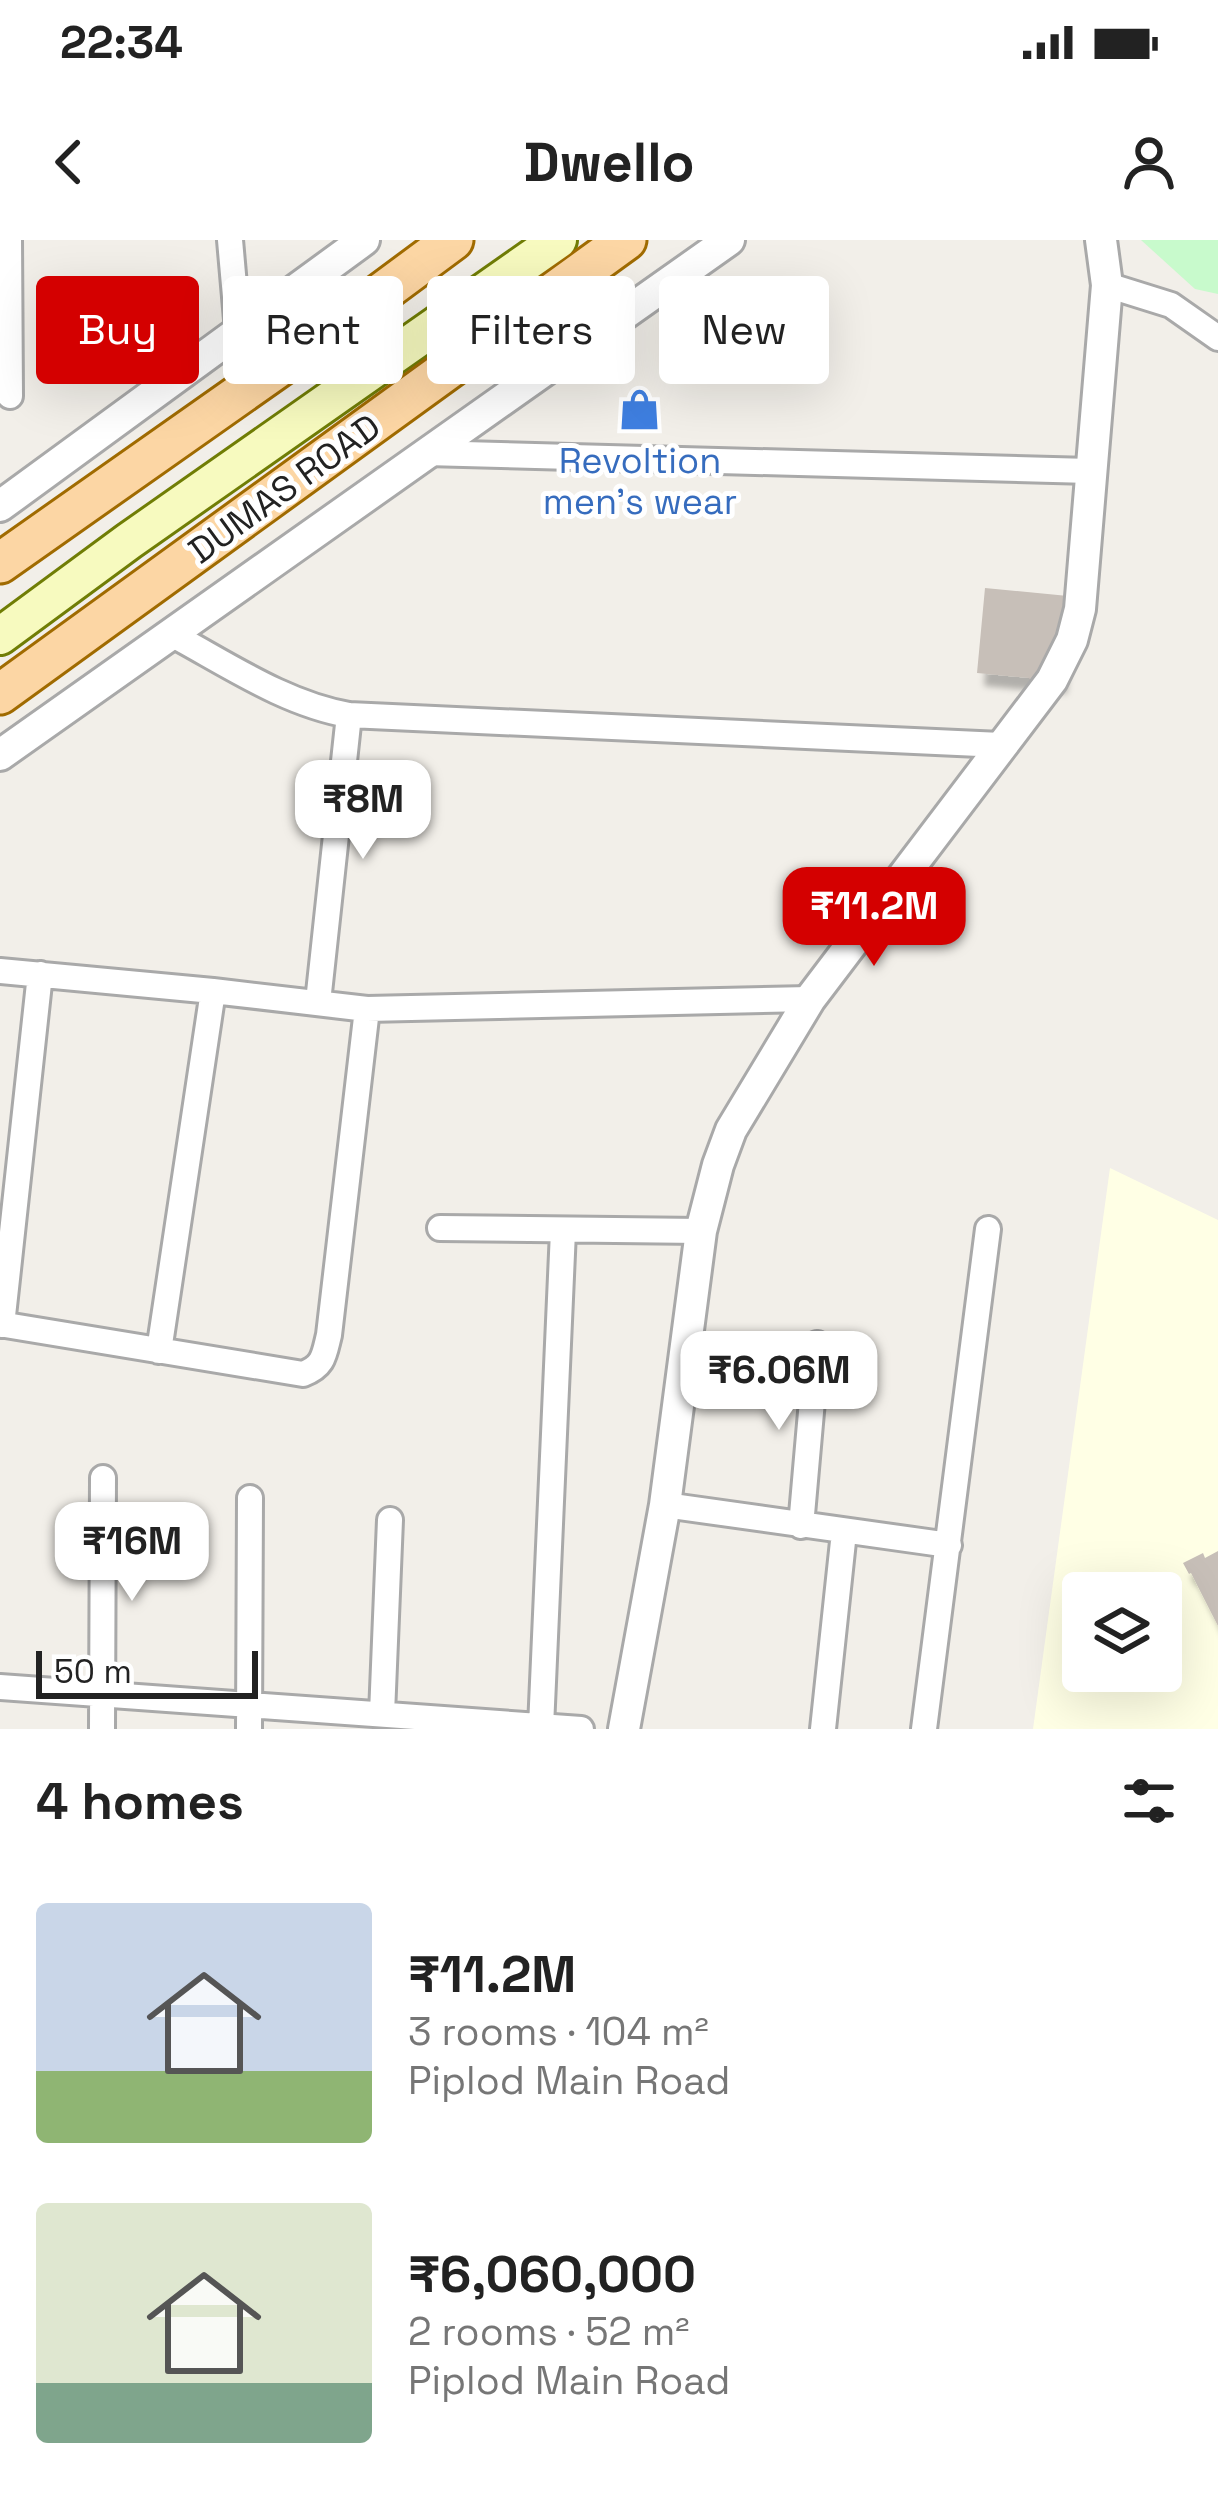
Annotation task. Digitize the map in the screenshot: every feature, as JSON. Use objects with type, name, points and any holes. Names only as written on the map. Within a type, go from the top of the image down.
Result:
[{"type":"main road","points":[[0,563],[452,240]]},
{"type":"main road","points":[[0,615],[515,240]]},
{"type":"main road","points":[[0,636],[558,240]]},
{"type":"main road","name":"DUMAS ROAD","points":[[0,694],[626,240]]},
{"type":"street","points":[[9,240],[10,396]]},
{"type":"street","points":[[230,240],[233,276]]},
{"type":"street","points":[[314,276],[364,240]]},
{"type":"street","points":[[0,755],[729,240]]},
{"type":"street","points":[[624,1729],[665,1504],[701,1231],[731,1130],[810,999],[1052,680],[1072,640],[1080,609],[1107,285],[1101,240]]},
{"type":"street","points":[[1107,285],[1171,304],[1218,338]]},
{"type":"street","points":[[0,506],[223,342]]},
{"type":"street","points":[[426,453],[1090,470]]},
{"type":"street","points":[[171,634],[298,701],[349,715],[1001,745]]},
{"type":"street","points":[[318,1002],[349,715]]},
{"type":"street","points":[[0,971],[367,1009],[810,999]]},
{"type":"street","points":[[40,974],[1,1325],[303,1373],[316,1369],[329,1335],[367,1009]]},
{"type":"street","points":[[160,1351],[213,991]]},
{"type":"street","points":[[440,1228],[701,1231]]},
{"type":"street","points":[[924,1729],[988,1229]]},
{"type":"street","points":[[541,1727],[563,1231]]},
{"type":"street","points":[[801,1526],[817,1344]]},
{"type":"street","points":[[102,1729],[103,1478]]},
{"type":"street","points":[[249,1716],[250,1498]]},
{"type":"street","points":[[665,1504],[949,1545]]},
{"type":"street","points":[[382,1714],[390,1520]]},
{"type":"street","points":[[823,1729],[844,1532]]},
{"type":"street","points":[[0,1687],[102,1694],[249,1716],[382,1714],[420,1723],[581,1729]]},
{"type":"shaded area","points":[[1110,1168],[1218,1220],[1218,1729],[1033,1729]]},
{"type":"green space","points":[[1141,240],[1218,240],[1218,294],[1195,289]]},
{"type":"building","points":[[985,588],[1068,596],[1060,681],[977,673]]},
{"type":"building","points":[[1218,1551],[1218,1626],[1183,1563]]},
{"type":"place","name":"Revoltion men's wear","points":[[640,410]]}]
